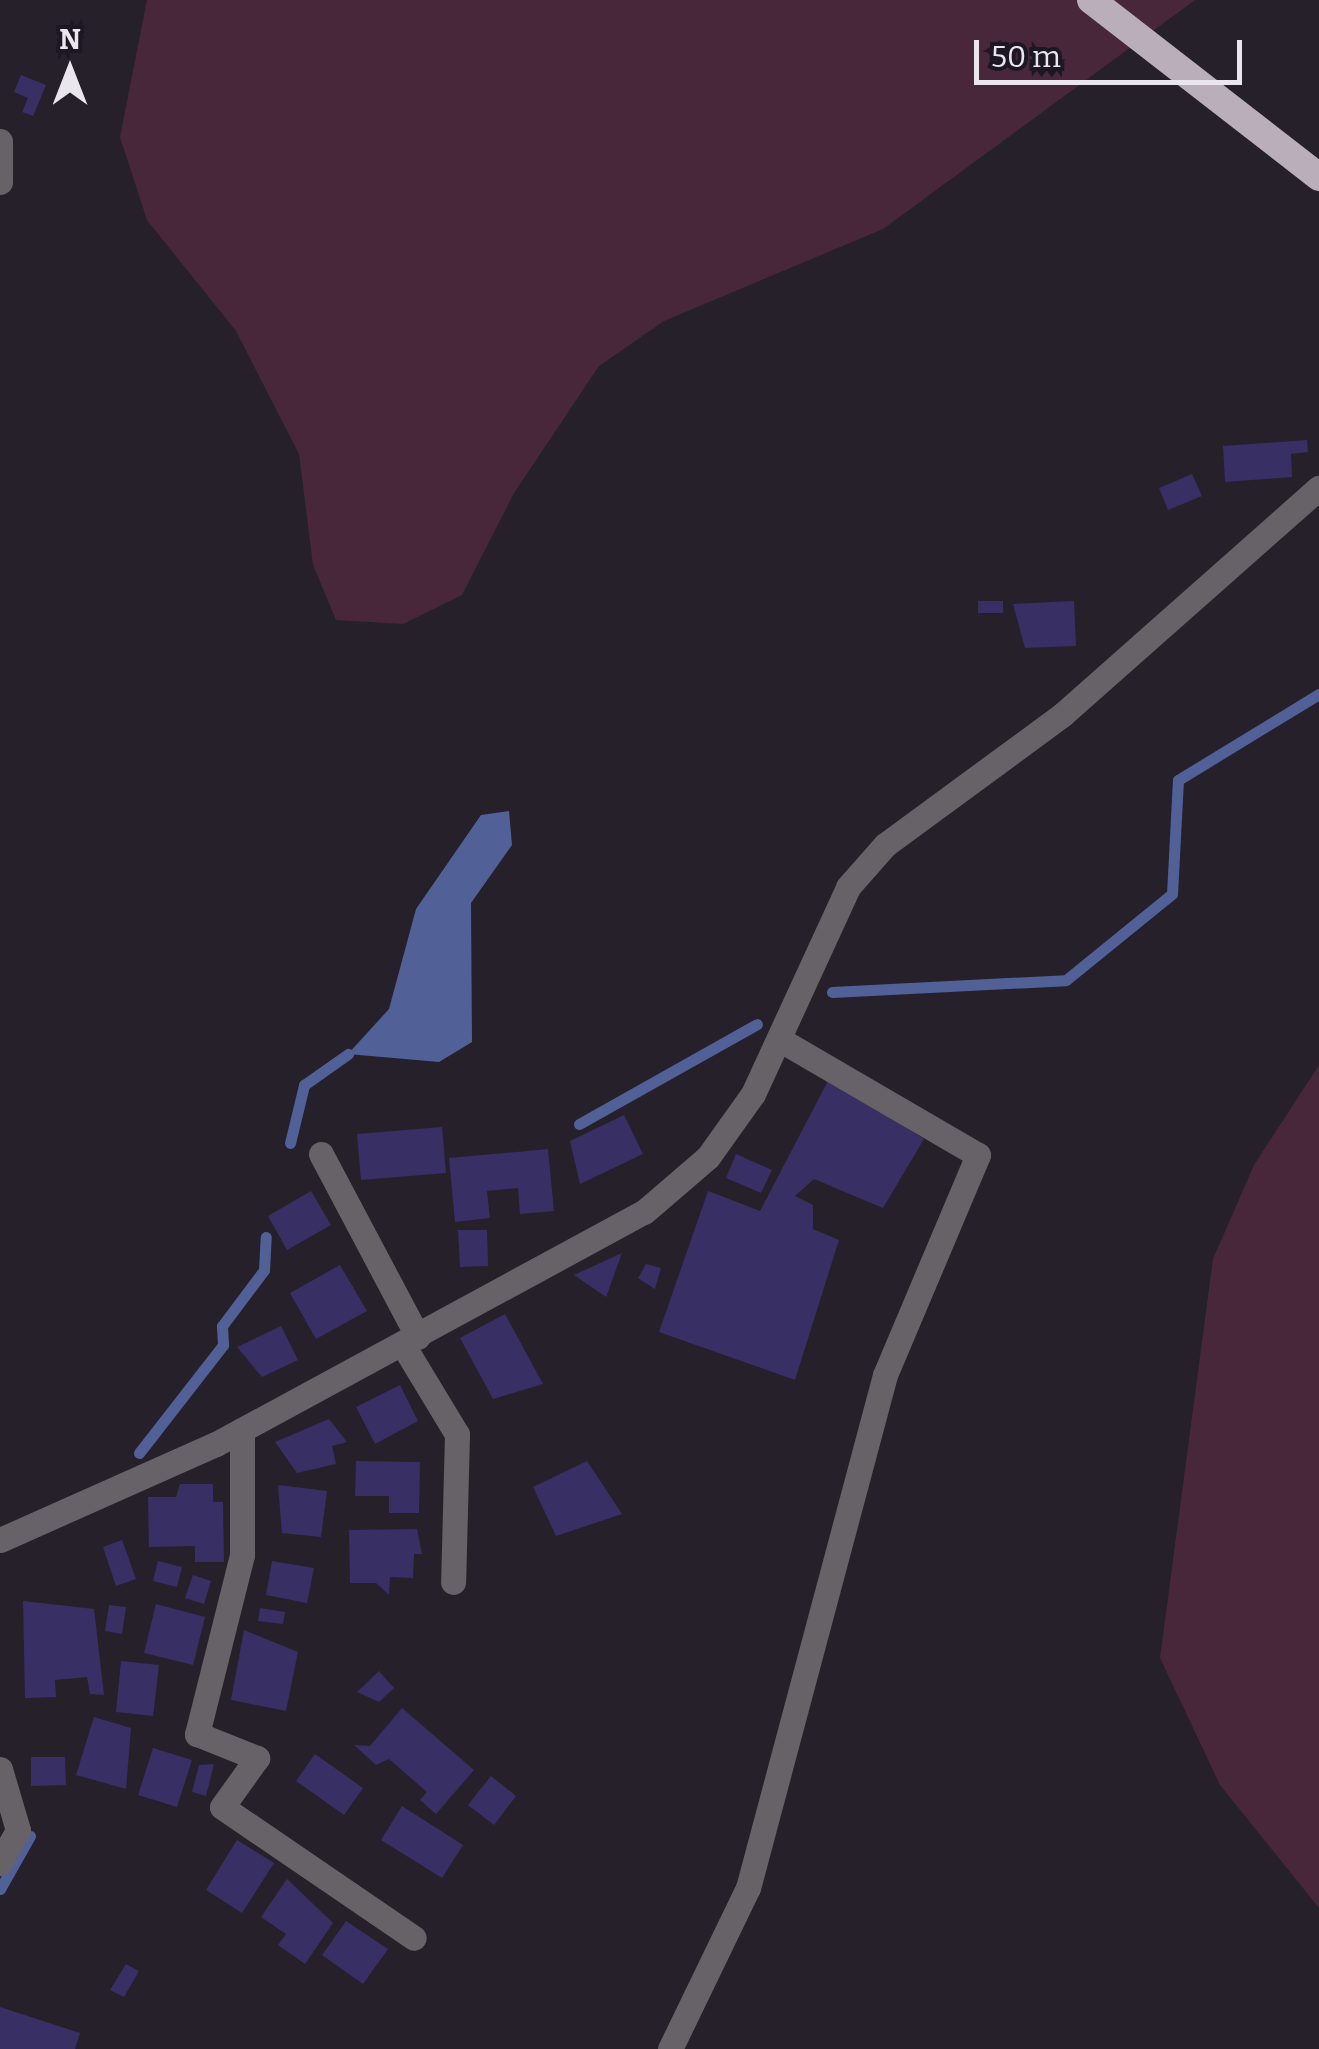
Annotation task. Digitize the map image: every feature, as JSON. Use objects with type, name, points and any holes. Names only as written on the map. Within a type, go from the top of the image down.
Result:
[{"type":"highway","points":[[1091,0],[1319,177]]},
{"type":"street","points":[[0,141],[0,182]]},
{"type":"street","points":[[0,1540],[242,1430],[644,1212],[708,1158],[784,1042],[848,887],[885,845],[1062,715],[1319,488]]},
{"type":"street","points":[[670,2049],[748,1888],[885,1375],[978,1155],[784,1042]]},
{"type":"street","points":[[321,1154],[458,1434],[454,1582]]},
{"type":"street","points":[[242,1430],[242,1555],[197,1734],[257,1758],[222,1807],[414,1938]]},
{"type":"street","points":[[0,1768],[18,1830],[0,1863]]},
{"type":"shaded area","points":[[147,0],[1195,0],[883,229],[664,321],[599,366],[514,493],[462,595],[403,624],[336,620],[313,565],[299,454],[236,331],[147,220],[120,137]]},
{"type":"shaded area","points":[[1319,1065],[1319,1908],[1220,1785],[1160,1658],[1213,1259],[1254,1165]]},
{"type":"water","points":[[509,811],[512,845],[471,903],[472,1042],[439,1062],[348,1054],[389,1009],[416,909],[481,815]]},
{"type":"building","points":[[21,75],[46,85],[33,116],[22,112],[28,98],[14,92]]},
{"type":"building","points":[[1307,440],[1308,452],[1291,454],[1292,477],[1225,482],[1223,446]]},
{"type":"building","points":[[1192,474],[1202,496],[1168,510],[1159,488]]},
{"type":"building","points":[[978,601],[1003,601],[1003,613],[978,613]]},
{"type":"building","points":[[1074,601],[1076,646],[1025,648],[1013,604]]},
{"type":"building","points":[[829,1079],[924,1139],[883,1208],[814,1179],[795,1196],[813,1205],[813,1229],[839,1240],[795,1380],[659,1332],[708,1191],[760,1211]]},
{"type":"building","points":[[624,1115],[643,1154],[580,1184],[570,1141]]},
{"type":"building","points":[[442,1127],[446,1173],[361,1180],[357,1134]]},
{"type":"building","points":[[548,1149],[554,1211],[520,1214],[518,1188],[487,1191],[490,1218],[455,1222],[449,1158]]},
{"type":"building","points":[[736,1154],[772,1170],[761,1193],[726,1178]]},
{"type":"building","points":[[311,1191],[331,1225],[287,1250],[268,1216]]},
{"type":"building","points":[[458,1230],[487,1230],[488,1266],[460,1267]]},
{"type":"building","points":[[622,1253],[606,1297],[574,1275]]},
{"type":"building","points":[[646,1264],[661,1268],[655,1289],[638,1278]]},
{"type":"building","points":[[340,1265],[367,1311],[316,1339],[290,1293]]},
{"type":"building","points":[[505,1314],[543,1384],[493,1399],[460,1338]]},
{"type":"building","points":[[281,1326],[298,1360],[262,1377],[237,1347]]},
{"type":"building","points":[[400,1385],[418,1421],[375,1444],[356,1407]]},
{"type":"building","points":[[329,1419],[347,1442],[332,1446],[336,1464],[297,1473],[275,1442]]},
{"type":"building","points":[[356,1461],[420,1462],[419,1513],[389,1513],[389,1496],[355,1496]]},
{"type":"building","points":[[587,1461],[622,1514],[556,1536],[533,1487]]},
{"type":"building","points":[[180,1484],[213,1484],[213,1502],[223,1502],[224,1562],[195,1562],[195,1546],[149,1547],[148,1497],[176,1497]]},
{"type":"building","points":[[278,1485],[327,1491],[321,1537],[282,1533]]},
{"type":"building","points":[[417,1529],[422,1554],[414,1554],[413,1578],[390,1577],[389,1595],[376,1583],[350,1583],[349,1530]]},
{"type":"building","points":[[122,1540],[136,1579],[116,1586],[103,1547]]},
{"type":"building","points":[[158,1561],[182,1567],[177,1587],[153,1581]]},
{"type":"building","points":[[272,1561],[314,1568],[307,1603],[266,1595]]},
{"type":"building","points":[[193,1575],[211,1581],[204,1604],[185,1598]]},
{"type":"building","points":[[23,1601],[94,1609],[104,1695],[90,1694],[87,1677],[55,1680],[56,1697],[25,1698]]},
{"type":"building","points":[[156,1604],[205,1617],[193,1665],[144,1653]]},
{"type":"building","points":[[109,1605],[126,1607],[122,1634],[105,1631]]},
{"type":"building","points":[[260,1608],[285,1612],[283,1624],[258,1621]]},
{"type":"building","points":[[244,1630],[298,1652],[286,1711],[231,1700]]},
{"type":"building","points":[[121,1661],[159,1665],[153,1716],[116,1712]]},
{"type":"building","points":[[379,1671],[394,1688],[379,1702],[357,1692]]},
{"type":"building","points":[[402,1708],[474,1770],[436,1814],[420,1800],[427,1792],[389,1759],[376,1765],[354,1745],[370,1746]]},
{"type":"building","points":[[94,1717],[131,1728],[126,1789],[76,1775]]},
{"type":"building","points":[[153,1748],[192,1760],[177,1807],[138,1795]]},
{"type":"building","points":[[315,1754],[363,1788],[344,1815],[296,1781]]},
{"type":"building","points":[[31,1757],[65,1757],[66,1785],[31,1786]]},
{"type":"building","points":[[214,1764],[206,1796],[192,1792],[199,1765]]},
{"type":"building","points":[[491,1776],[516,1796],[494,1825],[468,1805]]},
{"type":"building","points":[[402,1806],[463,1845],[442,1878],[381,1840]]},
{"type":"building","points":[[237,1840],[274,1863],[242,1913],[206,1890]]},
{"type":"building","points":[[287,1879],[333,1923],[305,1964],[278,1945],[286,1934],[261,1917]]},
{"type":"building","points":[[346,1921],[388,1949],[363,1984],[322,1955]]},
{"type":"building","points":[[126,1964],[139,1971],[124,1997],[110,1990]]},
{"type":"building","points":[[0,2007],[80,2033],[75,2049],[0,2049]]},
{"type":"waterway","points":[[832,992],[1066,980],[1172,894],[1178,780],[1319,694]]},
{"type":"waterway","points":[[579,1124],[757,1024]]},
{"type":"waterway","points":[[290,1143],[304,1085],[348,1054]]},
{"type":"waterway","points":[[139,1453],[223,1345],[222,1326],[264,1270],[266,1237]]},
{"type":"waterway","points":[[0,1889],[30,1836]]}]
